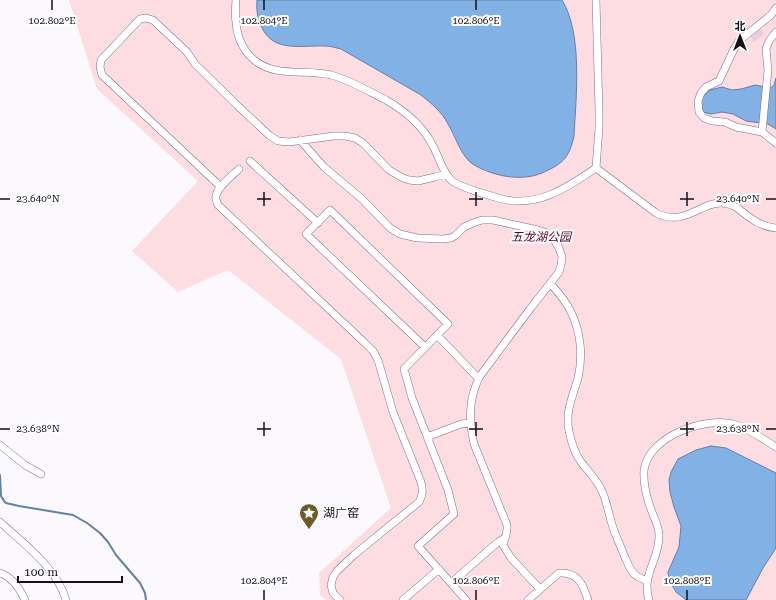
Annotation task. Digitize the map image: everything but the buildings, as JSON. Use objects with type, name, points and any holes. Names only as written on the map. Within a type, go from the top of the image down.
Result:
[{"type":"street","points":[[236,0],[235,16],[242,46],[253,59],[264,66],[283,72],[315,73],[339,78],[389,102],[408,115],[425,133],[446,174],[451,180],[459,185],[501,199],[525,201],[544,197],[566,188],[596,168]]},
{"type":"street","points":[[596,0],[599,128],[596,168]]},
{"type":"street","points":[[776,8],[771,15],[740,40],[734,49],[719,82],[706,87],[701,93],[698,101],[700,112],[704,118],[712,121],[725,122],[736,128],[762,132],[776,143]]},
{"type":"street","points":[[221,187],[102,75],[100,67],[101,60],[140,19],[146,18],[153,20],[187,52],[195,64],[244,112],[269,135],[278,141],[289,142],[340,135],[351,137],[364,143],[389,170],[397,176],[418,181],[435,178],[446,174]]},
{"type":"street","points":[[762,132],[768,70],[766,49],[769,41],[776,32]]},
{"type":"street","points":[[300,140],[324,167],[362,199],[390,228],[400,234],[417,238],[451,238],[464,227],[473,223],[482,220],[493,220],[547,233],[553,238],[559,248],[562,257],[559,272],[478,378],[472,396],[470,416],[474,444],[507,525],[508,531],[503,545],[510,558],[540,590]]},
{"type":"street","points":[[250,161],[318,223]]},
{"type":"street","points":[[596,168],[662,215],[672,218],[682,217],[710,204],[722,203],[732,205],[761,225],[776,228]]},
{"type":"street","points":[[239,169],[216,193],[218,205],[373,351],[378,360],[393,412],[423,490],[419,502],[355,554],[337,571],[333,577],[331,585],[334,593],[340,600]]},
{"type":"street","points":[[425,347],[306,234],[330,210],[448,324],[404,369],[412,398],[448,490],[454,514],[418,546],[466,600]]},
{"type":"street","points":[[550,283],[572,313],[580,342],[578,377],[568,414],[569,430],[574,446],[580,461],[594,477],[602,490],[611,522],[634,574],[647,580]]},
{"type":"street","points":[[437,335],[478,378]]},
{"type":"street","points":[[649,600],[646,589],[647,580],[658,547],[659,536],[646,493],[644,471],[655,448],[687,429],[703,424],[719,422],[740,426],[776,447]]},
{"type":"street","points":[[427,437],[460,424],[471,423]]},
{"type":"street","points":[[0,445],[25,465],[41,474]]},
{"type":"street","points":[[0,522],[39,557],[60,585],[66,600]]},
{"type":"street","points":[[451,583],[498,542],[505,538]]},
{"type":"street","points":[[403,600],[439,569]]},
{"type":"street","points":[[0,573],[13,581],[25,600]]},
{"type":"street","points":[[528,600],[559,573],[574,575],[580,580],[588,600]]},
{"type":"green space","name":"五龙湖公园","points":[[69,0],[776,0],[776,600],[326,600],[320,595],[319,573],[391,508],[341,359],[228,270],[178,292],[132,251],[198,181],[97,89]]},
{"type":"water","points":[[257,0],[562,0],[569,14],[573,30],[577,66],[574,136],[570,150],[564,160],[555,167],[542,173],[527,177],[504,176],[482,169],[469,161],[460,149],[446,120],[421,95],[341,49],[328,46],[284,45],[270,39],[259,21],[257,13]]},
{"type":"water","points":[[776,78],[776,129],[768,124],[746,121],[733,114],[722,112],[711,114],[702,112],[701,98],[710,90],[722,87],[732,90],[741,89],[755,85],[771,88],[774,85]]},
{"type":"water","points":[[711,446],[726,448],[776,473],[776,548],[763,568],[746,600],[686,600],[676,592],[669,580],[668,572],[679,547],[681,526],[670,492],[669,480],[671,472],[678,459],[696,450]]},
{"type":"waterway","points":[[0,475],[1,496],[6,503],[73,515],[100,533],[116,555],[140,583],[145,593],[146,600]]},
{"type":"place","name":"湖广窑","points":[[309,530]]}]
